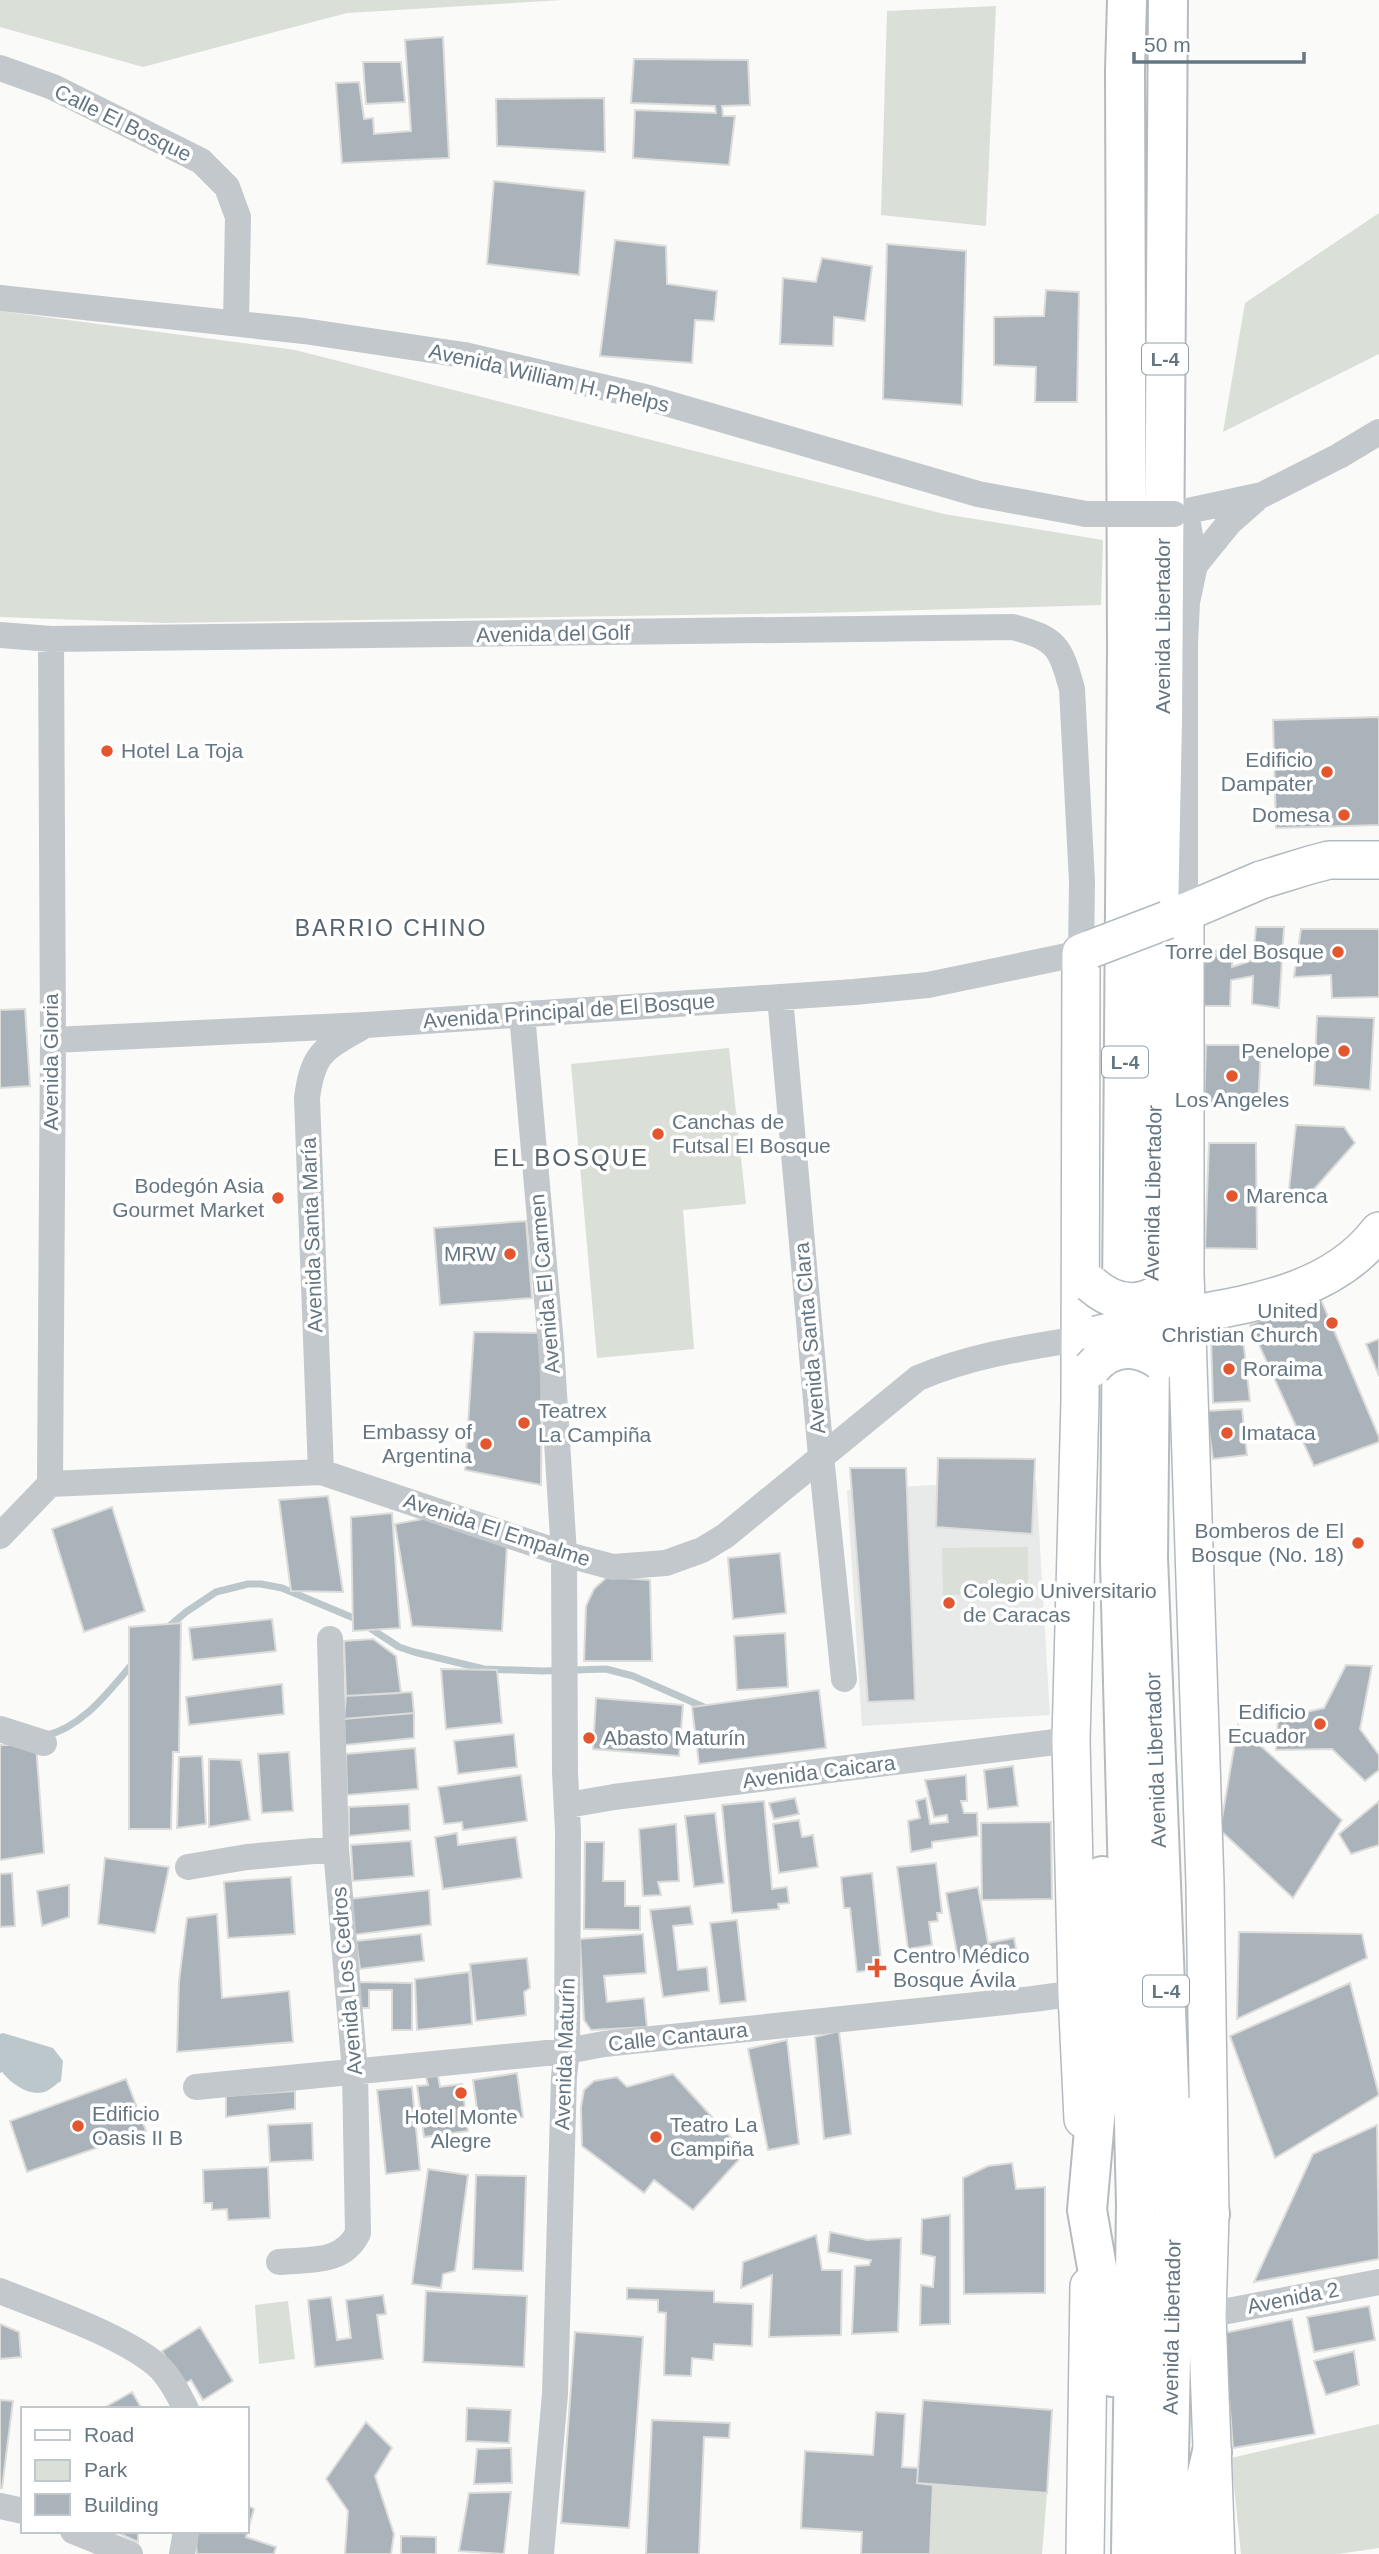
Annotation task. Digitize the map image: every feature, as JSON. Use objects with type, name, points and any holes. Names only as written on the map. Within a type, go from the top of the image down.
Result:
[{"type":"main road","name":"Avenida Libertador","points":[[1127,0],[1126,1019],[1120,1561],[1136,2205],[1131,2554]]},
{"type":"main road","name":"Avenida Libertador","points":[[1167,2554],[1174,2211],[1149,1557],[1149,1427],[1163,719],[1168,0]]},
{"type":"main road","points":[[1086,951],[1261,880],[1310,864],[1329,860],[1379,860]]},
{"type":"main road","name":"Avenida Libertador","points":[[1176,916],[1185,1274],[1167,1311],[1189,1384],[1205,1884],[1210,2214],[1207,2315],[1216,2554]]},
{"type":"main road","name":"L-4","points":[[1085,2554],[1090,2313],[1076,1993],[1071,1740],[1085,1357],[1086,951]]},
{"type":"main road","points":[[1085,1357],[1167,1311],[1262,1301],[1294,1290],[1345,1264],[1367,1247],[1379,1231]]},
{"type":"main road","points":[[1086,1279],[1114,1300],[1126,1303],[1150,1299],[1167,1311]]},
{"type":"main road","points":[[1085,1357],[1133,1348],[1148,1353],[1189,1384]]},
{"type":"main road","name":"L-4","points":[[1149,1427],[1176,1788],[1189,2103],[1191,2128],[1210,2214]]},
{"type":"main road","name":"L-4","points":[[1107,2554],[1113,2359],[1087,2210],[1103,2028],[1098,1591],[1100,1554],[1107,1514],[1121,1475]]},
{"type":"main road","name":"L-4","points":[[1196,2554],[1196,2519],[1212,2452]]},
{"type":"street","name":"Calle El Bosque","points":[[0,68],[53,87],[201,161],[227,187],[237,217],[236,322]]},
{"type":"street","name":"Avenida William H. Phelps","points":[[0,298],[236,322],[464,355],[645,397],[978,494],[1086,514],[1180,513],[1262,495]]},
{"type":"street","points":[[1195,565],[1237,514],[1262,495],[1339,456],[1379,432]]},
{"type":"street","name":"Avenida Libertador","points":[[1176,916],[1186,615],[1195,565],[1180,513]]},
{"type":"street","name":"Avenida del Golf","points":[[0,635],[51,639],[1013,627],[1045,637],[1056,646],[1072,689],[1086,951]]},
{"type":"street","name":"Avenida Gloria","points":[[50,1484],[53,1040],[51,639]]},
{"type":"street","name":"Avenida Principal de El Bosque","points":[[53,1040],[366,1025],[928,985],[1086,951]]},
{"type":"street","name":"Avenida Santa Clara","points":[[780,997],[844,1679]]},
{"type":"street","name":"Avenida El Carmen","points":[[522,1014],[551,1345],[564,1554]]},
{"type":"street","name":"Avenida Santa María","points":[[321,1472],[307,1098],[311,1071],[327,1047],[366,1025]]},
{"type":"street","name":"Avenida El Empalme","points":[[50,1484],[321,1472],[564,1554],[613,1567],[666,1563],[702,1550],[724,1536],[918,1378],[951,1364],[997,1352],[1085,1357]]},
{"type":"street","points":[[0,1536],[50,1484]]},
{"type":"street","name":"Avenida Maturín","points":[[541,2554],[555,2394],[564,2076],[567,2051],[568,1805],[565,1772],[564,1554]]},
{"type":"street","name":"Avenida Los Cedros","points":[[279,2262],[339,2256],[352,2246],[358,2233],[355,2072],[336,1849],[330,1639]]},
{"type":"street","points":[[0,1729],[44,1743]]},
{"type":"street","name":"Avenida Caicara","points":[[568,1805],[1071,1740]]},
{"type":"street","points":[[188,1867],[247,1857],[336,1849]]},
{"type":"street","name":"Calle Cantaura","points":[[196,2087],[567,2051],[604,2044],[1033,2000],[1076,1993]]},
{"type":"street","name":"Avenida 2","points":[[1207,2315],[1379,2282]]},
{"type":"street","points":[[0,2291],[97,2331],[132,2349],[160,2368],[185,2407]]},
{"type":"street","points":[[0,2506],[21,2511]]},
{"type":"street","points":[[78,2533],[130,2554]]},
{"type":"street","points":[[182,2554],[186,2533]]},
{"type":"shaded area","name":"Colegio Universitario de Caracas","points":[[1036,1479],[1050,1715],[862,1726],[847,1490]]},
{"type":"shaded area","points":[[0,2034],[53,2048],[63,2061],[61,2081],[47,2091],[34,2093],[22,2089],[0,2073]]},
{"type":"green space","points":[[0,0],[562,0],[347,13],[143,67],[0,27]]},
{"type":"green space","points":[[996,6],[986,226],[881,215],[887,11]]},
{"type":"green space","points":[[1379,213],[1379,354],[1223,432],[1245,303]]},
{"type":"green space","points":[[0,311],[295,350],[944,514],[1103,540],[1101,605],[815,613],[163,623],[0,617]]},
{"type":"green space","name":"Canchas de Futsal El Bosque","points":[[729,1048],[746,1204],[683,1210],[694,1349],[597,1358],[571,1064]]},
{"type":"green space","points":[[1028,1547],[1028,1594],[943,1595],[942,1548]]},
{"type":"green space","points":[[288,2301],[295,2359],[259,2364],[255,2305]]},
{"type":"green space","points":[[1379,2424],[1379,2548],[1338,2554],[1241,2554],[1231,2458]]},
{"type":"green space","points":[[933,2485],[1047,2493],[1042,2554],[929,2554]]},
{"type":"building","points":[[443,37],[449,158],[342,163],[336,83],[359,82],[364,119],[373,118],[374,134],[411,131],[405,40]]},
{"type":"building","points":[[634,59],[748,60],[750,105],[722,106],[723,116],[735,116],[729,165],[633,158],[635,110],[716,113],[715,106],[631,103]]},
{"type":"building","points":[[363,62],[401,62],[405,102],[366,104]]},
{"type":"building","points":[[604,98],[605,152],[497,146],[496,99]]},
{"type":"building","points":[[494,181],[585,191],[579,275],[487,264]]},
{"type":"building","points":[[615,240],[666,246],[667,284],[717,291],[714,321],[695,320],[692,363],[600,356]]},
{"type":"building","points":[[887,244],[966,251],[962,405],[883,399]]},
{"type":"building","points":[[822,258],[872,266],[865,321],[834,317],[833,346],[780,344],[783,278],[816,282]]},
{"type":"building","points":[[1046,290],[1079,292],[1077,402],[1035,402],[1036,367],[994,365],[994,317],[1044,316]]},
{"type":"building","name":"Edificio Dampater","points":[[1379,717],[1379,825],[1276,828],[1273,720]]},
{"type":"building","points":[[1256,927],[1284,927],[1279,1008],[1252,1004],[1253,976],[1231,980],[1230,1006],[1202,1006],[1205,950],[1232,950],[1232,967],[1253,960]]},
{"type":"building","name":"Torre del Bosque","points":[[1301,929],[1379,929],[1379,997],[1332,998],[1331,975],[1294,977]]},
{"type":"building","points":[[25,1009],[30,1086],[0,1088],[0,1010]]},
{"type":"building","name":"Penelope","points":[[1317,1016],[1374,1018],[1370,1090],[1314,1085]]},
{"type":"building","name":"Los Angeles","points":[[1206,1045],[1261,1045],[1258,1108],[1204,1106]]},
{"type":"building","points":[[1296,1125],[1344,1127],[1355,1143],[1307,1197],[1288,1198]]},
{"type":"building","name":"Marenca","points":[[1209,1143],[1256,1143],[1257,1249],[1205,1248]]},
{"type":"building","points":[[526,1221],[532,1298],[440,1305],[434,1228]]},
{"type":"building","points":[[1319,1295],[1379,1442],[1314,1466],[1250,1325]]},
{"type":"building","points":[[474,1332],[542,1333],[541,1485],[465,1470]]},
{"type":"building","name":"Roraima","points":[[1211,1336],[1243,1338],[1250,1401],[1213,1403]]},
{"type":"building","points":[[1379,1339],[1379,1376],[1366,1344]]},
{"type":"building","name":"Imataca","points":[[1242,1409],[1247,1455],[1213,1459],[1206,1411]]},
{"type":"building","points":[[938,1458],[1035,1459],[1032,1534],[936,1527]]},
{"type":"building","points":[[850,1468],[906,1468],[915,1700],[868,1702]]},
{"type":"building","points":[[328,1496],[343,1592],[291,1591],[279,1500]]},
{"type":"building","points":[[112,1507],[145,1611],[84,1632],[52,1529]]},
{"type":"building","points":[[392,1513],[400,1628],[353,1631],[351,1517]]},
{"type":"building","points":[[428,1518],[507,1545],[502,1631],[412,1626],[395,1524]]},
{"type":"building","points":[[780,1553],[786,1613],[733,1619],[728,1558]]},
{"type":"building","points":[[607,1577],[650,1580],[652,1661],[584,1661],[586,1606],[594,1589]]},
{"type":"building","points":[[272,1619],[276,1651],[193,1660],[189,1628]]},
{"type":"building","points":[[181,1623],[179,1752],[173,1752],[171,1829],[129,1829],[129,1627]]},
{"type":"building","points":[[785,1633],[788,1687],[737,1690],[734,1636]]},
{"type":"building","points":[[373,1639],[396,1656],[401,1693],[346,1696],[344,1641]]},
{"type":"building","name":"Edificio Ecuador","points":[[1346,1665],[1372,1666],[1360,1729],[1379,1755],[1379,1770],[1365,1781],[1332,1749],[1276,1750],[1278,1718],[1324,1708]]},
{"type":"building","points":[[441,1669],[497,1670],[502,1723],[446,1729]]},
{"type":"building","points":[[282,1684],[284,1714],[189,1725],[186,1697]]},
{"type":"building","points":[[819,1690],[826,1748],[699,1764],[692,1707]]},
{"type":"building","points":[[412,1692],[414,1713],[344,1719],[346,1696]]},
{"type":"building","points":[[596,1698],[683,1705],[679,1756],[593,1749]]},
{"type":"building","points":[[414,1713],[414,1738],[345,1745],[344,1719]]},
{"type":"building","points":[[1238,1725],[1342,1820],[1293,1898],[1220,1830]]},
{"type":"building","points":[[514,1734],[517,1767],[458,1774],[454,1741]]},
{"type":"building","points":[[0,1745],[36,1745],[44,1853],[0,1860]]},
{"type":"building","points":[[415,1748],[418,1789],[347,1795],[346,1754]]},
{"type":"building","points":[[289,1752],[293,1811],[262,1813],[258,1754]]},
{"type":"building","points":[[202,1756],[206,1824],[177,1828],[179,1757]]},
{"type":"building","points":[[209,1759],[241,1760],[250,1820],[209,1827]]},
{"type":"building","points":[[1013,1766],[1018,1806],[988,1809],[984,1770]]},
{"type":"building","points":[[521,1775],[527,1821],[463,1830],[462,1822],[444,1824],[438,1787]]},
{"type":"building","points":[[966,1775],[967,1801],[961,1801],[964,1813],[977,1813],[978,1836],[932,1842],[932,1848],[911,1852],[908,1821],[920,1818],[916,1801],[926,1798],[930,1824],[948,1822],[947,1815],[934,1817],[925,1780]]},
{"type":"building","points":[[795,1798],[799,1814],[774,1819],[769,1803]]},
{"type":"building","points":[[764,1801],[772,1889],[787,1887],[789,1903],[778,1904],[779,1909],[732,1913],[722,1805]]},
{"type":"building","points":[[1379,1801],[1379,1845],[1351,1854],[1339,1834]]},
{"type":"building","points":[[409,1804],[410,1830],[349,1836],[349,1807]]},
{"type":"building","points":[[715,1813],[724,1883],[694,1887],[685,1816]]},
{"type":"building","points":[[799,1820],[802,1837],[813,1835],[818,1867],[779,1873],[773,1824]]},
{"type":"building","points":[[1051,1822],[1052,1899],[982,1900],[981,1823]]},
{"type":"building","points":[[676,1824],[679,1881],[658,1882],[661,1895],[643,1896],[639,1829]]},
{"type":"building","points":[[457,1833],[458,1845],[516,1837],[522,1878],[443,1889],[435,1837]]},
{"type":"building","points":[[411,1841],[414,1876],[353,1881],[351,1845]]},
{"type":"building","points":[[585,1842],[604,1842],[603,1881],[625,1881],[625,1906],[640,1906],[640,1930],[584,1929]]},
{"type":"building","points":[[105,1858],[169,1867],[155,1933],[98,1924]]},
{"type":"building","points":[[936,1863],[942,1913],[937,1913],[938,1921],[929,1922],[932,1945],[908,1949],[897,1867]]},
{"type":"building","points":[[12,1873],[15,1926],[0,1927],[0,1874]]},
{"type":"building","points":[[872,1873],[882,1969],[857,1972],[850,1908],[844,1908],[841,1877]]},
{"type":"building","points":[[291,1877],[295,1934],[228,1938],[224,1882]]},
{"type":"building","points":[[69,1885],[69,1917],[42,1926],[37,1891]]},
{"type":"building","points":[[978,1887],[988,1943],[1014,1938],[1016,1949],[958,1959],[946,1893]]},
{"type":"building","points":[[429,1890],[431,1925],[352,1935],[349,1899]]},
{"type":"building","points":[[690,1906],[693,1924],[673,1926],[678,1970],[707,1967],[709,1991],[663,1997],[650,1910]]},
{"type":"building","points":[[217,1914],[222,1998],[289,1991],[293,2042],[177,2052],[179,1981],[187,1918]]},
{"type":"building","points":[[737,1920],[746,2001],[720,2004],[710,1923]]},
{"type":"building","points":[[1239,1932],[1362,1934],[1367,1958],[1237,2019]]},
{"type":"building","points":[[421,1934],[424,1961],[360,1969],[356,1941]]},
{"type":"building","points":[[643,1934],[646,1973],[604,1976],[607,2002],[644,1998],[647,2027],[591,2030],[584,2020],[580,1939]]},
{"type":"building","points":[[527,1958],[530,1988],[524,1992],[526,2015],[476,2021],[470,1964]]},
{"type":"building","points":[[469,1972],[472,2024],[417,2030],[415,1979]]},
{"type":"building","points":[[354,1982],[412,1983],[412,2030],[392,2030],[392,1990],[369,1990],[369,2008],[354,2008]]},
{"type":"building","points":[[1350,1983],[1379,2095],[1275,2158],[1230,2036]]},
{"type":"building","points":[[839,2031],[851,2134],[824,2139],[815,2037]]},
{"type":"building","points":[[787,2040],[799,2144],[768,2150],[748,2049]]},
{"type":"building","points":[[517,2073],[523,2117],[479,2124],[473,2080]]},
{"type":"building","name":"Teatro La Campiña","points":[[673,2074],[745,2153],[693,2210],[654,2180],[644,2193],[582,2146],[581,2107],[584,2090],[594,2081],[617,2077],[627,2087]]},
{"type":"building","points":[[438,2076],[440,2087],[462,2084],[468,2131],[424,2137],[417,2086],[428,2085],[426,2077]]},
{"type":"building","name":"Edificio Oasis II B","points":[[126,2079],[146,2131],[27,2172],[10,2121]]},
{"type":"building","points":[[412,2087],[420,2170],[386,2174],[377,2090]]},
{"type":"building","points":[[295,2091],[295,2109],[226,2117],[226,2096]]},
{"type":"building","points":[[312,2123],[313,2160],[270,2162],[268,2125]]},
{"type":"building","points":[[1377,2125],[1379,2259],[1254,2282],[1313,2154]]},
{"type":"building","points":[[1012,2163],[1016,2189],[1045,2187],[1045,2293],[964,2294],[963,2178],[988,2166]]},
{"type":"building","points":[[268,2167],[270,2218],[228,2220],[227,2209],[212,2210],[212,2203],[204,2203],[203,2170]]},
{"type":"building","points":[[428,2169],[468,2175],[455,2271],[443,2274],[441,2288],[412,2284]]},
{"type":"building","points":[[476,2175],[526,2176],[523,2271],[473,2269]]},
{"type":"building","points":[[950,2215],[950,2324],[920,2325],[921,2285],[933,2287],[935,2257],[921,2254],[922,2219]]},
{"type":"building","points":[[830,2232],[867,2240],[901,2238],[898,2332],[852,2334],[855,2266],[869,2265],[871,2260],[828,2252]]},
{"type":"building","points":[[816,2235],[822,2270],[842,2270],[841,2335],[769,2337],[772,2275],[741,2288],[743,2262]]},
{"type":"building","points":[[627,2288],[714,2291],[714,2302],[753,2304],[752,2346],[714,2344],[713,2360],[692,2358],[691,2376],[664,2375],[666,2313],[658,2312],[658,2300],[627,2299]]},
{"type":"building","points":[[426,2291],[527,2296],[524,2367],[423,2362]]},
{"type":"building","points":[[383,2295],[386,2314],[377,2315],[383,2359],[315,2367],[308,2300],[331,2297],[337,2340],[351,2338],[346,2300]]},
{"type":"building","points":[[1369,2306],[1375,2340],[1314,2352],[1307,2317]]},
{"type":"building","points":[[1292,2319],[1315,2434],[1233,2448],[1224,2333]]},
{"type":"building","points":[[0,2324],[19,2332],[21,2357],[0,2359]]},
{"type":"building","points":[[200,2327],[233,2381],[203,2400],[191,2380],[182,2385],[162,2351]]},
{"type":"building","points":[[575,2332],[643,2337],[629,2528],[561,2523]]},
{"type":"building","points":[[1354,2351],[1359,2385],[1326,2395],[1314,2361]]},
{"type":"building","points":[[132,2392],[141,2407],[106,2407]]},
{"type":"building","points":[[0,2400],[13,2401],[2,2488],[0,2488]]},
{"type":"building","points":[[923,2400],[1052,2410],[1047,2493],[917,2483]]},
{"type":"building","points":[[467,2408],[511,2410],[509,2443],[466,2441]]},
{"type":"building","points":[[876,2412],[905,2414],[902,2467],[918,2468],[917,2483],[933,2485],[930,2554],[861,2554],[862,2532],[801,2528],[805,2451],[873,2455]]},
{"type":"building","points":[[652,2420],[730,2423],[729,2438],[704,2437],[699,2554],[646,2554]]},
{"type":"building","points":[[366,2422],[392,2448],[375,2476],[394,2534],[391,2554],[345,2554],[348,2511],[326,2479]]},
{"type":"building","points":[[511,2448],[512,2483],[474,2484],[477,2449]]},
{"type":"building","points":[[511,2492],[504,2554],[459,2551],[469,2493]]},
{"type":"building","points":[[248,2506],[254,2509],[248,2530]]},
{"type":"building","points":[[118,2533],[138,2533],[138,2542]]},
{"type":"building","points":[[198,2533],[247,2533],[246,2537],[276,2547],[274,2554],[197,2554]]},
{"type":"building","points":[[401,2536],[436,2537],[436,2554],[401,2554]]},
{"type":"waterway","points":[[166,1629],[216,1592],[248,1584],[261,1584],[282,1588],[356,1619],[399,1647],[414,1652],[484,1669],[606,1669],[633,1676],[706,1708]]},
{"type":"waterway","points":[[44,1736],[58,1732],[83,1717],[133,1663]]},
{"type":"place","name":"Hotel La Toja","points":[[107,751]]},
{"type":"place","name":"Edificio Dampater","points":[[1327,772]]},
{"type":"place","name":"Domesa","points":[[1344,815]]},
{"type":"place","name":"Torre del Bosque","points":[[1338,952]]},
{"type":"place","name":"Penelope","points":[[1344,1051]]},
{"type":"place","name":"Los Angeles","points":[[1232,1076]]},
{"type":"place","name":"Canchas de Futsal El Bosque","points":[[658,1134]]},
{"type":"place","name":"Marenca","points":[[1232,1196]]},
{"type":"place","name":"Bodegón Asia Gourmet Market","points":[[278,1198]]},
{"type":"place","name":"MRW","points":[[510,1254]]},
{"type":"place","name":"United Christian Church","points":[[1332,1323]]},
{"type":"place","name":"Roraima","points":[[1229,1369]]},
{"type":"place","name":"Teatrex La Campiña","points":[[524,1423]]},
{"type":"place","name":"Imataca","points":[[1227,1433]]},
{"type":"place","name":"Embassy of Argentina","points":[[486,1444]]},
{"type":"place","name":"Bomberos de El Bosque (No. 18)","points":[[1358,1543]]},
{"type":"place","name":"Colegio Universitario de Caracas","points":[[949,1603]]},
{"type":"place","name":"Edificio Ecuador","points":[[1320,1724]]},
{"type":"place","name":"Abasto Maturín","points":[[589,1738]]},
{"type":"place","name":"Centro Médico Bosque Ávila","points":[[877,1968]]},
{"type":"place","name":"Hotel Monte Alegre","points":[[461,2093]]},
{"type":"place","name":"Edificio Oasis II B","points":[[78,2126]]},
{"type":"place","name":"Teatro La Campiña","points":[[656,2137]]},
{"type":"district","name":"BARRIO CHINO","points":[[391,928]]},
{"type":"district","name":"EL BOSQUE","points":[[571,1158]]}]
